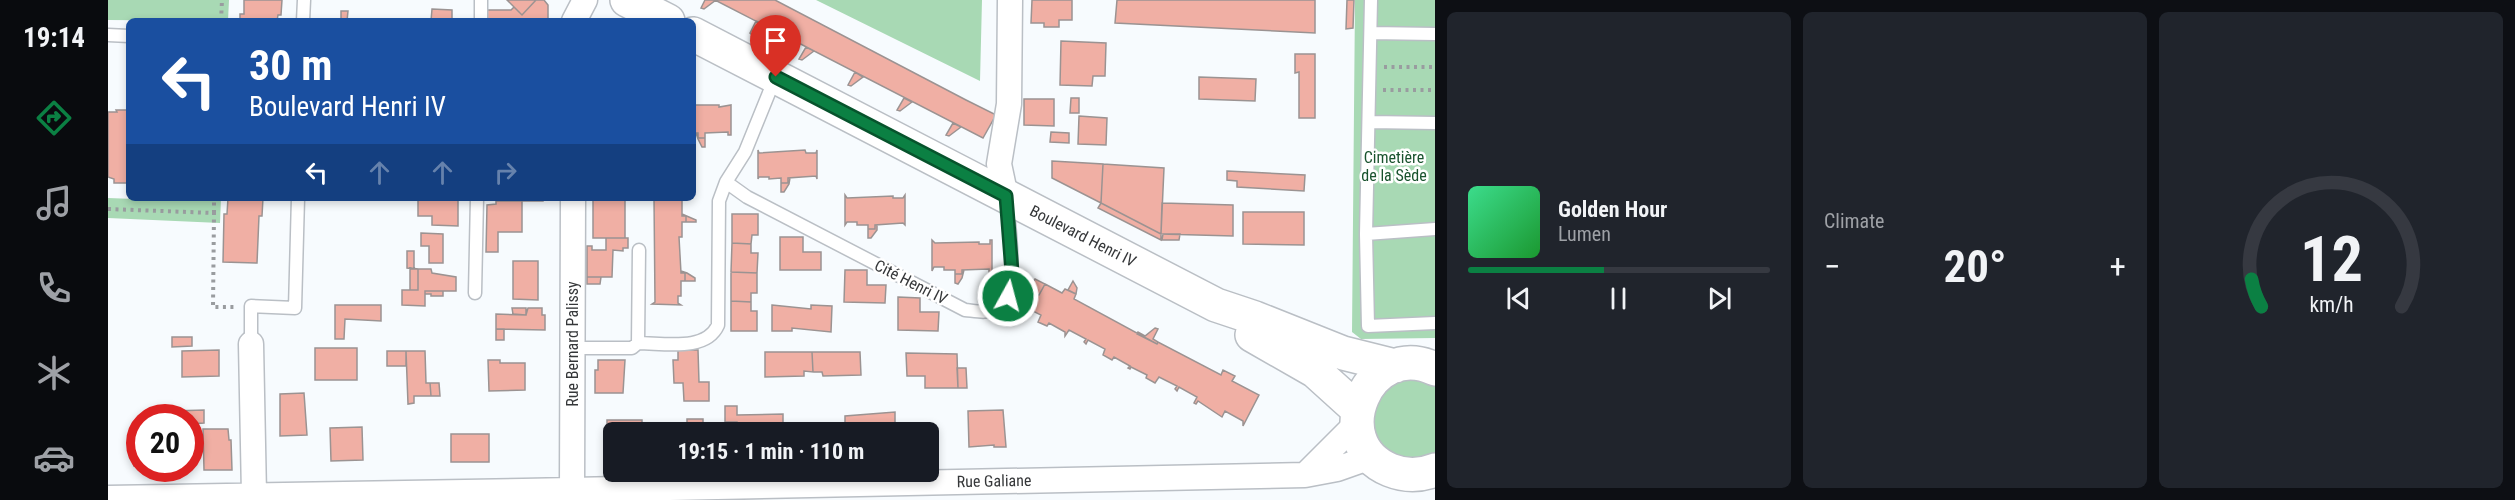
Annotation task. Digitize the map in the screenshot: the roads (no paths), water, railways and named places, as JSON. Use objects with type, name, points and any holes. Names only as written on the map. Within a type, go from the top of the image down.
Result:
[{"type":"street","points":[[576,18],[585,0]]},
{"type":"street","points":[[627,0],[662,18]]},
{"type":"street","points":[[1006,196],[999,164],[1009,104],[1010,0]]},
{"type":"street","name":"Boulevard Henri IV","points":[[696,36],[1216,305],[1343,353],[1395,366],[1412,363],[1435,369]]},
{"type":"street","name":"Rue Bernard Palissy","points":[[572,490],[573,201]]},
{"type":"street","name":"Boulevard Henri IV","points":[[1216,305],[1245,331],[1315,371],[1357,416]]},
{"type":"street","points":[[251,344],[254,495]]},
{"type":"street","points":[[1395,366],[1382,372],[1370,382],[1362,395],[1357,416],[1361,442],[1371,457],[1384,467],[1399,474],[1428,480]]},
{"type":"street","points":[[1305,474],[1357,416]]},
{"type":"street","name":"Rue Galiane","points":[[108,498],[254,495],[318,497],[1305,474],[1337,469],[1371,457]]},
{"type":"lane","points":[[303,18],[304,0]]},
{"type":"lane","points":[[481,0],[481,18]]},
{"type":"lane","points":[[1371,0],[1366,234],[1368,326],[1435,323]]},
{"type":"lane","points":[[1371,33],[1435,34]]},
{"type":"lane","points":[[108,35],[126,36]]},
{"type":"lane","points":[[572,348],[632,348],[638,344],[698,343],[713,336],[718,325],[719,201],[726,182],[745,152],[776,77]]},
{"type":"lane","points":[[1370,122],[1435,123]]},
{"type":"lane","name":"Cité Henri IV","points":[[726,182],[747,197],[965,310],[985,312],[998,308],[1008,296],[1012,272],[1006,196]]},
{"type":"lane","points":[[251,344],[251,306],[295,308],[298,201]]},
{"type":"lane","points":[[475,293],[477,201]]},
{"type":"lane","points":[[1366,234],[1435,229]]},
{"type":"lane","points":[[638,344],[639,250]]},
{"type":"park label","name":"Cimetière de la Sède","points":[[1394,166]]}]
